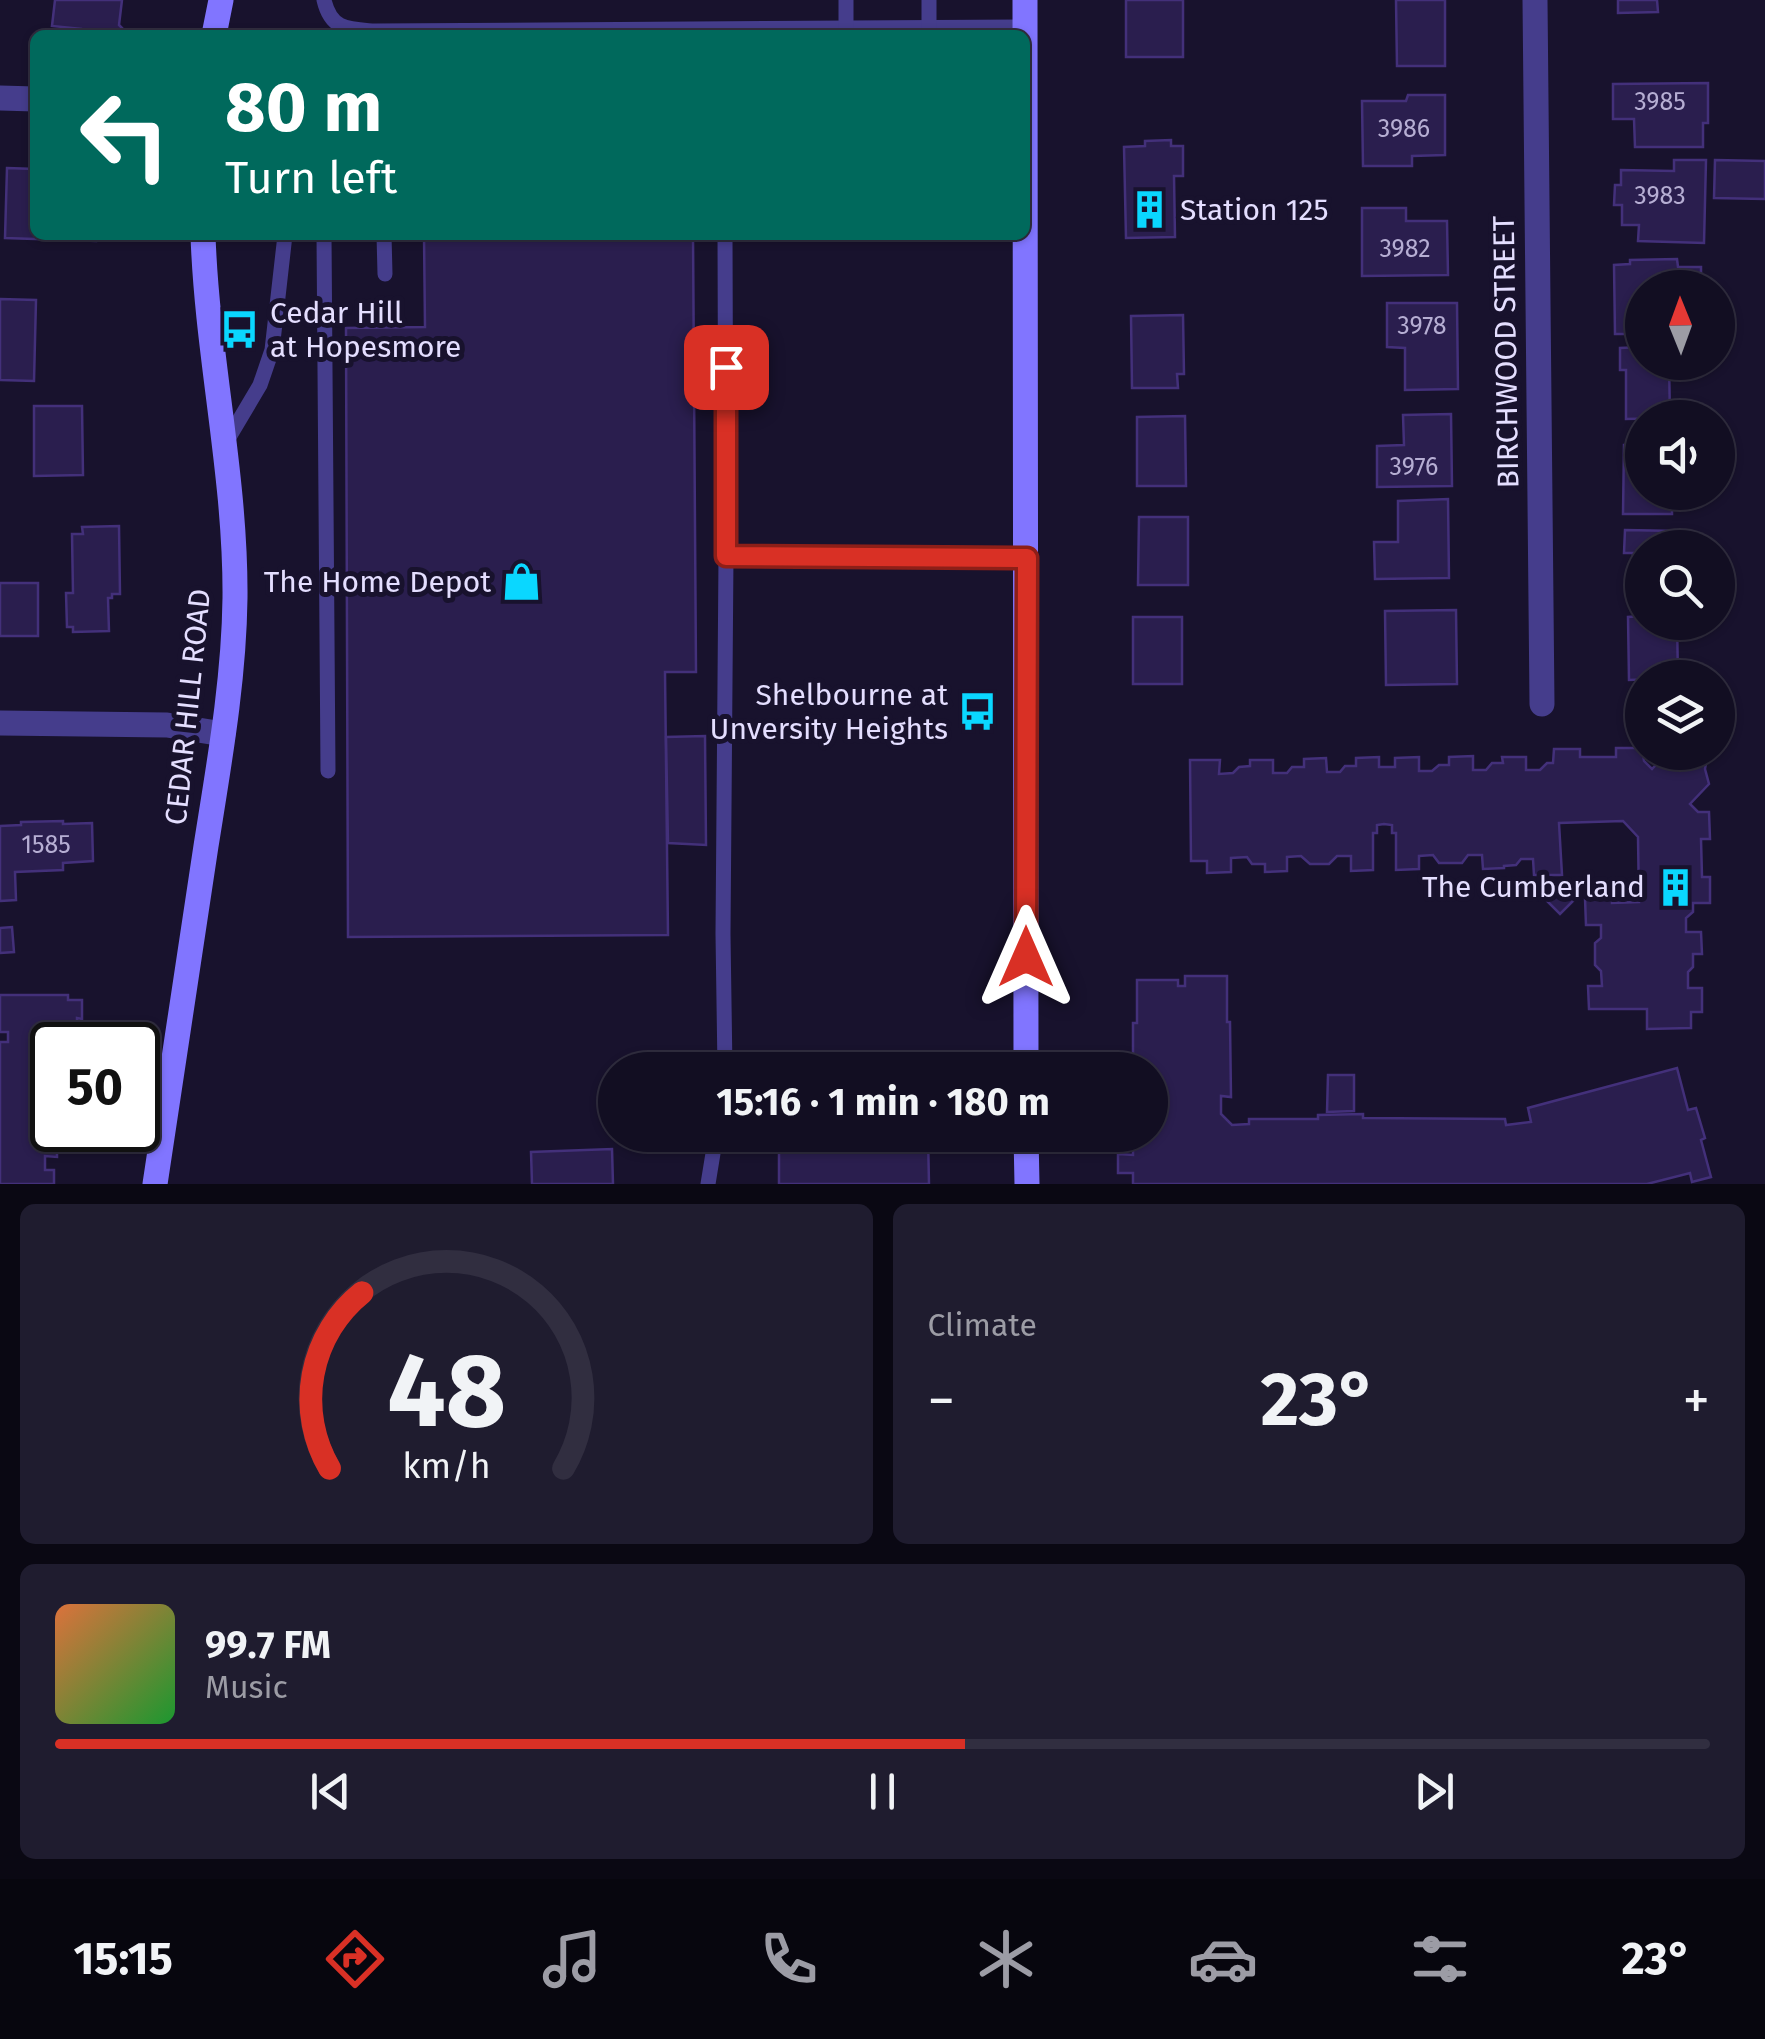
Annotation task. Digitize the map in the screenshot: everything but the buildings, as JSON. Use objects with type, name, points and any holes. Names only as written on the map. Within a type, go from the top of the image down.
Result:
[{"type":"main road","points":[[215,30],[220,0]]},
{"type":"main road","points":[[1025,0],[1025,28]]},
{"type":"main road","name":"CEDAR HILL ROAD","points":[[156,1184],[223,734],[235,599],[225,444],[203,240]]},
{"type":"main road","points":[[1026,240],[1026,1052]]},
{"type":"main road","points":[[1026,1152],[1027,1184]]},
{"type":"street","name":"BIRCHWOOD STREET","points":[[1535,0],[1542,704]]},
{"type":"street","points":[[0,98],[30,99]]},
{"type":"street","points":[[0,723],[168,725],[223,734]]},
{"type":"lane","points":[[324,0],[326,12],[338,26],[361,30]]},
{"type":"lane","points":[[846,0],[846,28]]},
{"type":"lane","points":[[929,0],[929,28]]},
{"type":"lane","points":[[531,30],[1025,28]]},
{"type":"lane","points":[[225,444],[260,385],[272,350],[284,240]]},
{"type":"lane","points":[[324,240],[328,771]]},
{"type":"lane","points":[[384,240],[385,274]]},
{"type":"lane","points":[[725,240],[725,1052]]},
{"type":"lane","points":[[726,556],[1027,558]]},
{"type":"lane","points":[[708,1184],[713,1152]]},
{"type":"place","name":"Station 125","points":[[1150,210]]},
{"type":"place","name":"Cedar Hill at Hopesmore","points":[[240,330]]},
{"type":"place","name":"The Home Depot","points":[[521,582]]},
{"type":"place","name":"Shelbourne at Unversity Heights","points":[[978,712]]},
{"type":"place","name":"The Cumberland","points":[[1675,887]]},
{"type":"route","points":[[726,367],[726,556],[1027,558],[1026,957]]}]
